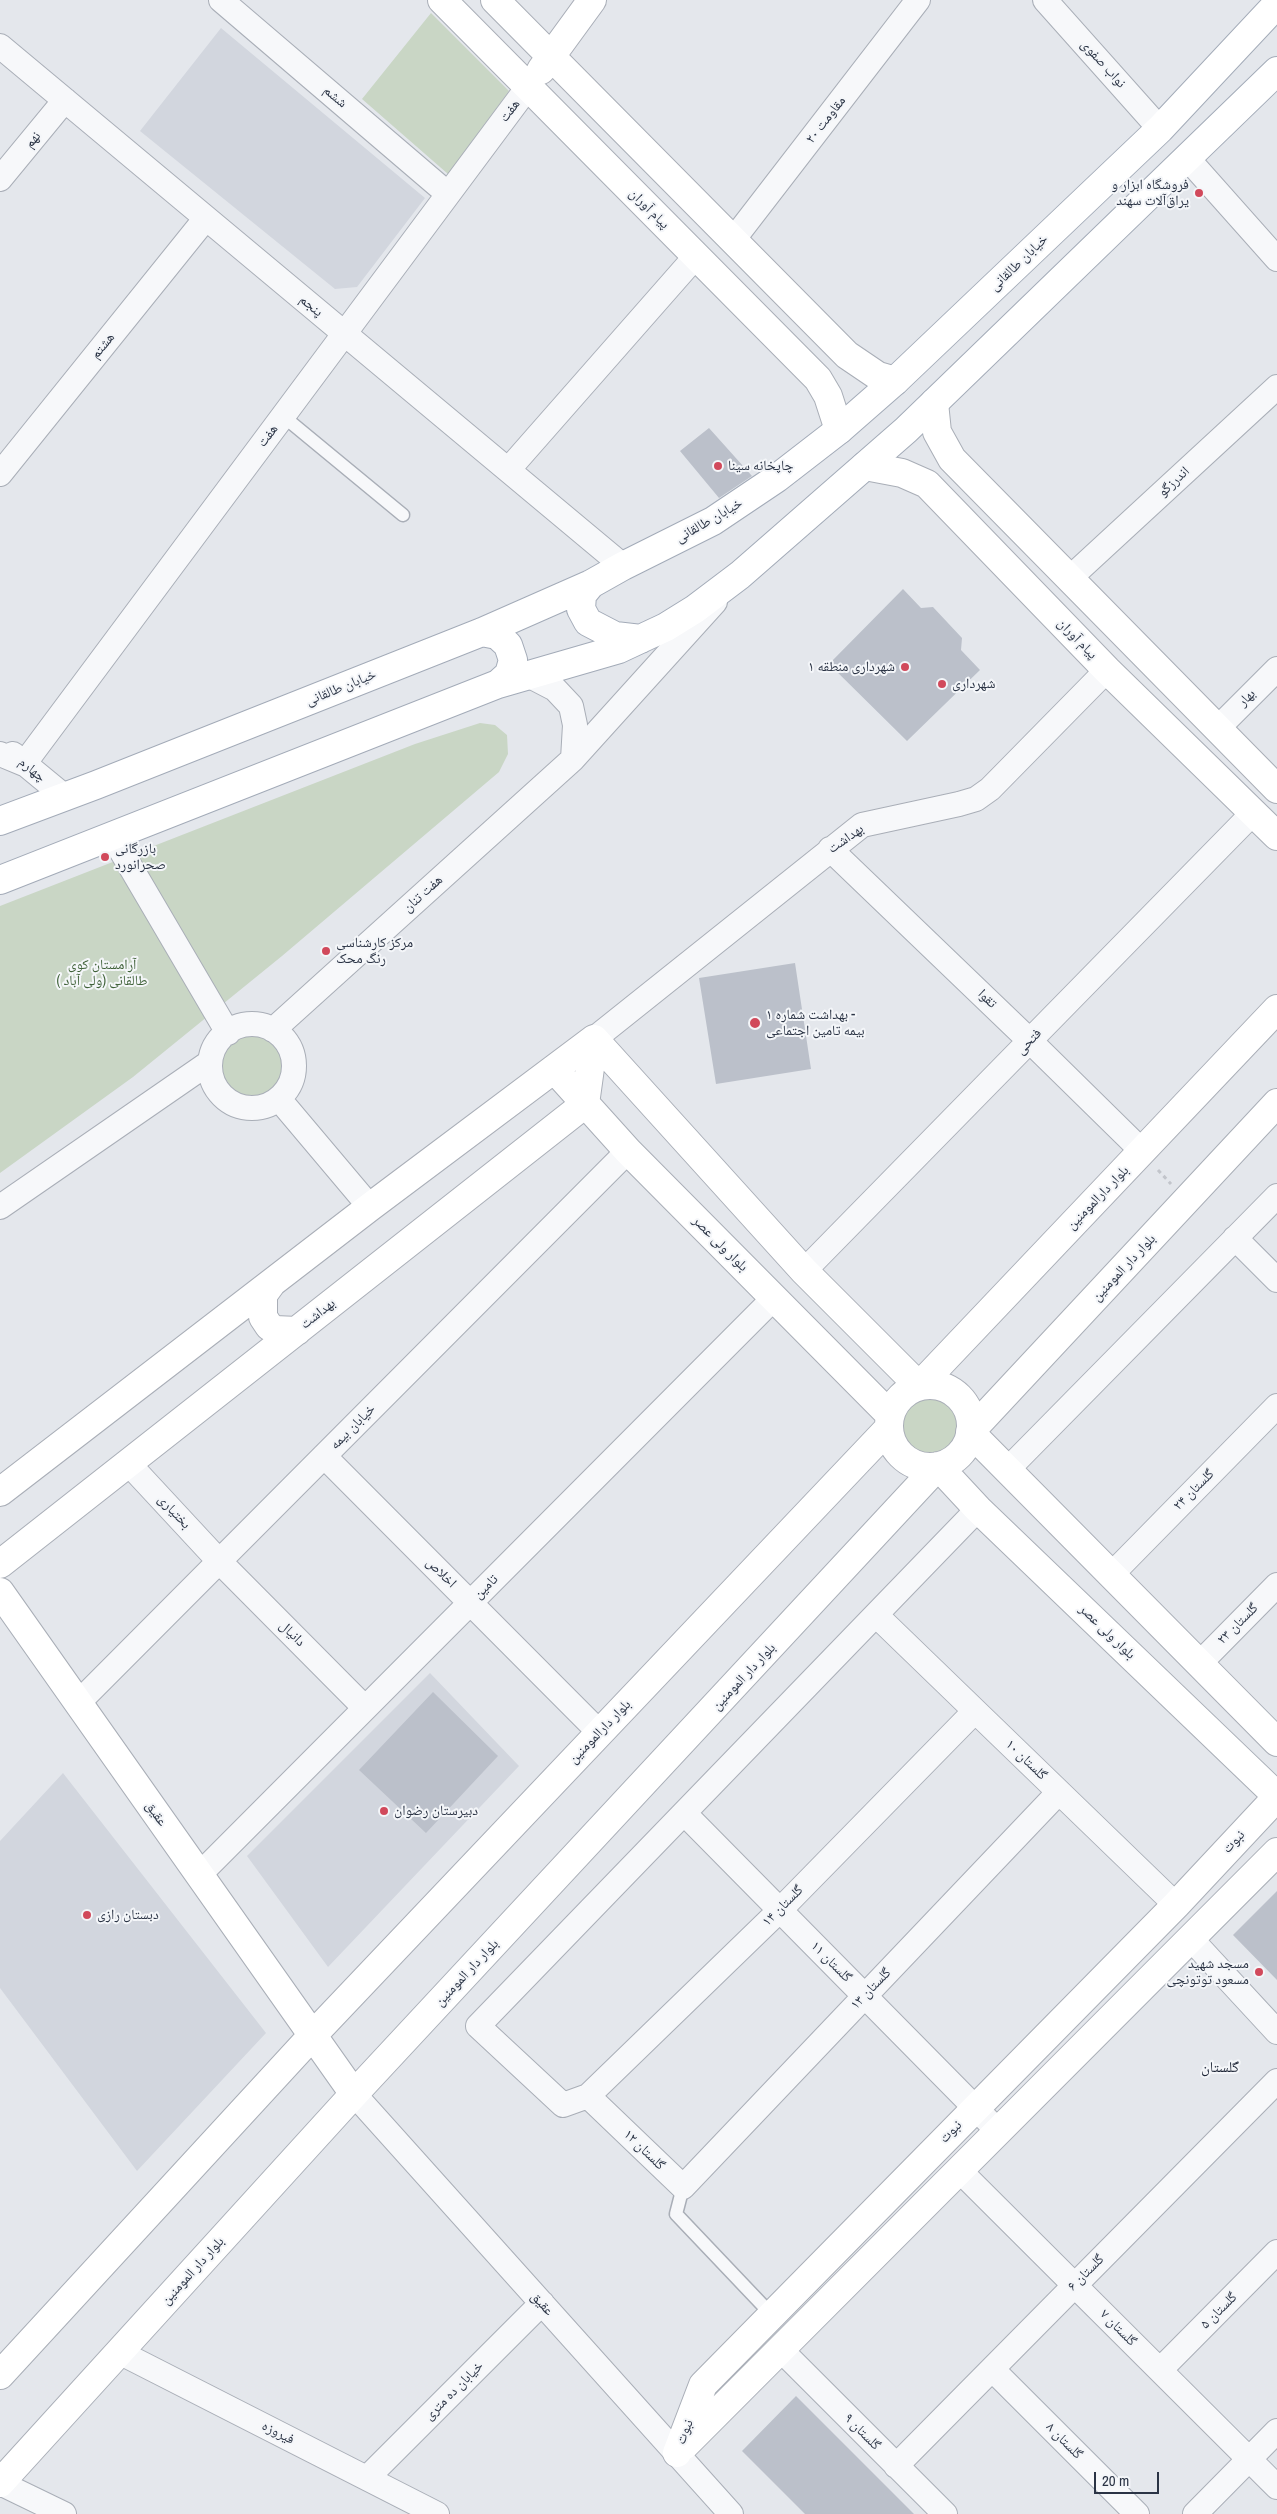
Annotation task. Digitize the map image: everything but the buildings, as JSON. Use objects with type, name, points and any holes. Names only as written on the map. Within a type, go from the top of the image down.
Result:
[{"type":"main road","name":"پیام آوران","points":[[442,0],[818,379],[828,396],[838,430]]},
{"type":"main road","points":[[495,0],[847,355],[878,376],[895,381]]},
{"type":"main road","points":[[528,87],[592,0]]},
{"type":"main road","name":"خیابان طالقانی","points":[[0,820],[482,632],[591,584],[713,521],[777,478],[838,430],[895,381],[1160,129],[1277,4]]},
{"type":"main road","points":[[1160,129],[1277,25]]},
{"type":"main road","points":[[0,880],[113,838],[498,684],[619,649],[695,609],[740,575],[934,403],[1277,71]]},
{"type":"main road","points":[[818,379],[832,376],[838,372],[847,355]]},
{"type":"main road","points":[[934,403],[937,432],[952,459],[1071,577],[1277,789]]},
{"type":"main road","points":[[927,484],[931,469],[944,460],[952,459]]},
{"type":"main road","name":"پیام آوران","points":[[865,466],[902,473],[927,484],[1107,670],[1277,836]]},
{"type":"main road","points":[[591,584],[582,596],[581,609],[588,622],[616,636],[641,639]]},
{"type":"main road","points":[[482,632],[497,635],[508,645],[513,660],[509,674],[498,684]]},
{"type":"main road","name":"بلوار دارالمومنین","points":[[919,1386],[1277,1010]]},
{"type":"main road","points":[[585,1104],[594,1039]]},
{"type":"main road","points":[[594,1039],[804,1271],[919,1386]]},
{"type":"main road","name":"بهداشت","points":[[0,1492],[370,1207],[594,1039]]},
{"type":"main road","name":"بلوار ولی عصر","points":[[555,1070],[628,1151],[774,1298],[889,1422]]},
{"type":"main road","name":"بلوار دار المومنین","points":[[970,1432],[1277,1103]]},
{"type":"main road","name":"بهداشت","points":[[0,1564],[585,1104]]},
{"type":"main road","points":[[271,1284],[263,1295],[263,1317],[269,1326],[275,1330],[297,1331]]},
{"type":"main road","points":[[933,1384],[946,1387],[958,1395],[968,1412],[970,1432],[967,1444],[960,1454],[950,1462],[938,1466],[924,1467],[911,1463],[900,1454],[892,1443],[889,1422],[901,1397],[919,1386],[933,1384]]},
{"type":"main road","name":"بلوار دارالمومنین","points":[[312,2036],[600,1733],[889,1422]]},
{"type":"main road","points":[[970,1432],[1277,1742]]},
{"type":"main road","name":"بلوار ولی عصر","points":[[938,1466],[978,1509],[1277,1796]]},
{"type":"main road","name":"بلوار دار المومنین","points":[[0,2483],[354,2094],[938,1466]]},
{"type":"main road","name":"عقیق","points":[[0,1592],[354,2094]]},
{"type":"main road","name":"نبوت","points":[[677,2453],[703,2385],[1176,1905],[1277,1796]]},
{"type":"main road","name":"نبوت","points":[[677,2453],[998,2131],[1192,1940],[1277,1852]]},
{"type":"main road","points":[[1176,1905],[1192,1940]]},
{"type":"main road","points":[[0,2375],[312,2036]]},
{"type":"street","name":"ششم","points":[[221,0],[448,194]]},
{"type":"street","name":"مقاومت ۲۰","points":[[733,240],[918,0]]},
{"type":"street","name":"نواب صفوی","points":[[1045,0],[1160,129]]},
{"type":"street","name":"پنجم","points":[[0,46],[623,566]]},
{"type":"street","name":"هفت","points":[[24,764],[528,87]]},
{"type":"street","name":"نهم","points":[[0,180],[65,100]]},
{"type":"street","points":[[1188,159],[1277,259]]},
{"type":"street","name":"هشتم","points":[[0,474],[206,218]]},
{"type":"street","points":[[508,470],[696,256]]},
{"type":"street","name":"اندرزگو","points":[[1071,577],[1277,388]]},
{"type":"street","name":"هفت تنان","points":[[273,1030],[574,759],[740,575]]},
{"type":"street","name":"بهار","points":[[1218,728],[1277,669]]},
{"type":"street","name":"بهداشت","points":[[594,1039],[862,825],[976,798],[990,789],[1107,670]]},
{"type":"street","points":[[530,676],[555,689],[571,706],[576,725],[574,759]]},
{"type":"street","name":"چهارم","points":[[0,743],[64,796]]},
{"type":"street","points":[[0,754],[24,764]]},
{"type":"street","name":"فتحی","points":[[804,1271],[1253,813]]},
{"type":"street","points":[[113,838],[228,1032]]},
{"type":"street","name":"تقوا","points":[[830,849],[1030,1040],[1142,1151]]},
{"type":"street","points":[[246,1025],[260,1025],[273,1030],[283,1038],[294,1062],[292,1076],[287,1089],[278,1099],[266,1106],[252,1108],[238,1106],[226,1099],[217,1089],[211,1076],[210,1062],[214,1048],[228,1032],[246,1025]]},
{"type":"street","points":[[0,1207],[210,1062]]},
{"type":"street","points":[[278,1099],[370,1207]]},
{"type":"street","name":"خیابان بیمه","points":[[78,1702],[628,1151]]},
{"type":"street","points":[[1008,1469],[1277,1196]]},
{"type":"street","points":[[1235,1238],[1277,1280]]},
{"type":"street","name":"تامین","points":[[199,1875],[774,1298]]},
{"type":"street","name":"گلستان ۲۴","points":[[1112,1574],[1277,1406]]},
{"type":"street","name":"اخلاص","points":[[324,1456],[600,1733]]},
{"type":"street","name":"بختیاری","points":[[128,1463],[219,1561]]},
{"type":"street","points":[[588,2096],[563,2105],[478,2026],[978,1509]]},
{"type":"street","name":"دانیال","points":[[219,1561],[366,1708]]},
{"type":"street","name":"گلستان ۲۳","points":[[1200,1663],[1277,1585]]},
{"type":"street","name":"گلستان ۱۰","points":[[876,1615],[1176,1905]]},
{"type":"street","name":"گلستان ۱۴","points":[[588,2096],[780,1910],[975,1711]]},
{"type":"street","name":"گلستان ۱۳","points":[[683,2187],[1059,1792]]},
{"type":"street","name":"گلستان ۱۱","points":[[685,1814],[998,2131]]},
{"type":"street","points":[[1192,1940],[1277,2032]]},
{"type":"street","name":"گلستان ۶","points":[[896,2466],[1277,2081]]},
{"type":"street","name":"عقیق","points":[[354,2094],[731,2514]]},
{"type":"street","name":"گلستان ۱۲","points":[[588,2096],[683,2187]]},
{"type":"street","name":"گلستان ۷","points":[[959,2170],[1277,2487]]},
{"type":"street","name":"گلستان ۵","points":[[1160,2370],[1277,2252]]},
{"type":"street","name":"خیابان ده متری","points":[[367,2478],[542,2304]]},
{"type":"street","name":"گلستان ۹","points":[[780,2349],[945,2514]]},
{"type":"street","name":"فیروزه","points":[[119,2352],[437,2514]]},
{"type":"street","name":"گلستان ۸","points":[[992,2369],[1137,2514]]},
{"type":"street","points":[[1195,2514],[1277,2431]]},
{"type":"street","points":[[0,2483],[64,2514]]},
{"type":"lane","points":[[283,416],[403,515]]},
{"type":"lane","points":[[683,2187],[676,2214],[771,2314]]},
{"type":"path","points":[[1142,1151],[1186,1201]]},
{"type":"shaded area","points":[[221,28],[425,198],[357,287],[335,289],[140,131]]},
{"type":"shaded area","name":"دبیرستان رضوان","points":[[430,1673],[519,1766],[328,1967],[247,1856]]},
{"type":"shaded area","name":"دبستان رازی","points":[[63,1773],[266,2033],[137,2171],[0,1988],[0,1841]]},
{"type":"green space","points":[[431,13],[509,91],[448,174],[362,99]]},
{"type":"green space","name":"آرامستان کوی طالقانی (ولی آباد )","points":[[480,723],[495,725],[507,735],[508,754],[499,772],[282,956],[133,1077],[0,1173],[0,906],[415,744]]},
{"type":"green space","points":[[252,1030],[272,1036],[282,1046],[288,1066],[282,1086],[272,1096],[252,1102],[232,1096],[222,1086],[216,1066],[222,1046],[232,1036]]},
{"type":"green space","points":[[930,1393],[942,1396],[953,1403],[960,1414],[963,1426],[960,1438],[953,1449],[942,1456],[930,1459],[918,1456],[907,1449],[900,1438],[897,1426],[900,1414],[907,1403],[918,1396]]},
{"type":"place","name":"فروشگاه ابزار و یراق‌آلات‌ سهند","points":[[1199,193]]},
{"type":"place","name":"چاپخانه سینا","points":[[718,466]]},
{"type":"place","name":"شهرداری منطقه ۱","points":[[905,667]]},
{"type":"place","name":"شهرداری","points":[[942,684]]},
{"type":"place","name":"بازرگانی صحرانورد","points":[[105,857]]},
{"type":"place","name":"مرکز کارشناسی رنگ محک","points":[[326,951]]},
{"type":"place","name":"بهداشت شماره ۱ - بیمه تامین اجتماعی","points":[[755,1023]]},
{"type":"place","name":"دبیرستان رضوان","points":[[384,1811]]},
{"type":"place","name":"دبستان رازی","points":[[87,1915]]},
{"type":"place","name":"مسجد شهید مسعود توتونچی","points":[[1259,1972]]},
{"type":"district","name":"گلستان","points":[[1220,2068]]}]
